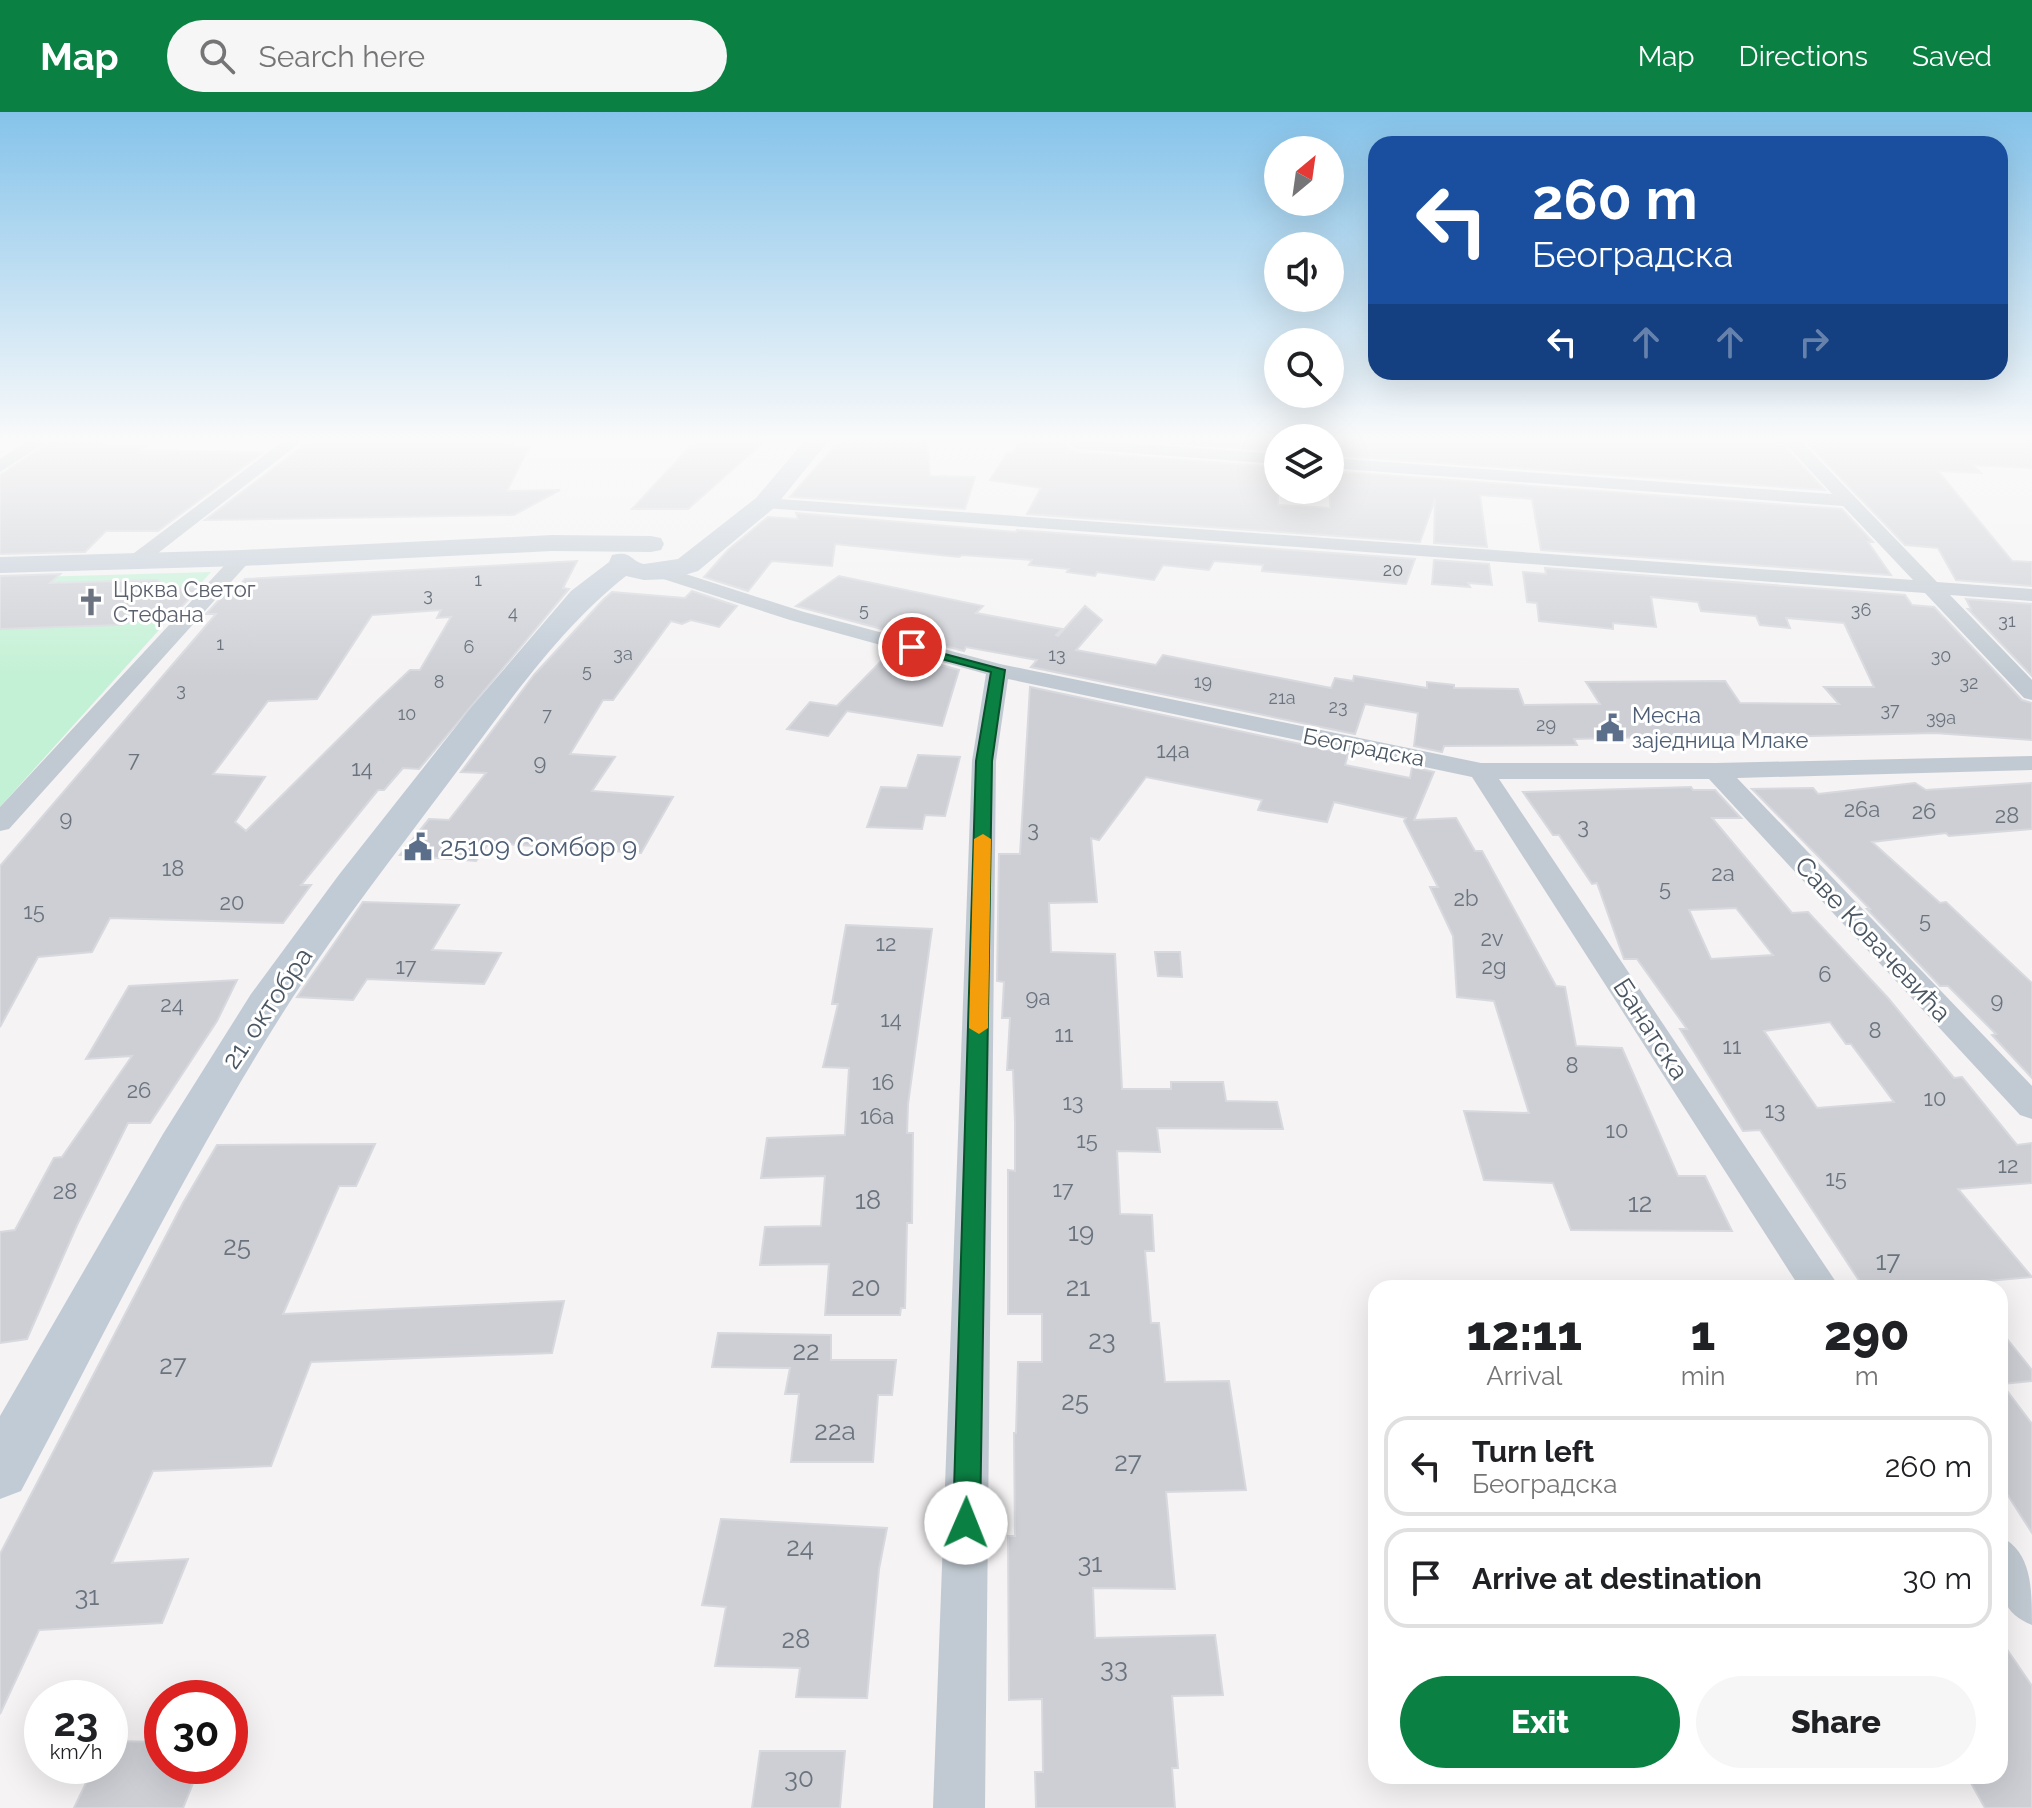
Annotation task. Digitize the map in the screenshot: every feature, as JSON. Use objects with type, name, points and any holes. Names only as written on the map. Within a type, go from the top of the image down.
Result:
[{"type":"main road","points":[[595,586],[658,572],[693,559],[745,518]]},
{"type":"main road","points":[[659,543],[739,523]]},
{"type":"main road","points":[[0,565],[590,543],[659,543],[690,547],[693,559]]},
{"type":"main road","points":[[590,543],[635,570],[658,572]]},
{"type":"main road","name":"21. октобра","points":[[0,1472],[180,1146],[273,994],[352,884],[481,717],[581,597],[623,562],[631,550],[659,543]]},
{"type":"street","points":[[137,560],[192,518]]},
{"type":"street","points":[[968,518],[2032,595]]},
{"type":"street","points":[[1864,518],[2032,693]]},
{"type":"street","points":[[0,823],[242,558]]},
{"type":"street","points":[[693,559],[713,591]]},
{"type":"street","name":"Београдска","points":[[658,572],[713,591],[998,670],[1481,771],[1716,771],[2032,763]]},
{"type":"street","points":[[959,1808],[984,761],[998,670]]},
{"type":"street","name":"Банатска","points":[[1481,771],[1816,1280]]},
{"type":"street","name":"Саве Ковачевића","points":[[1716,771],[2032,1107]]},
{"type":"street","points":[[2008,1568],[2032,1603]]},
{"type":"green space","points":[[211,572],[0,807],[0,578]]},
{"type":"building","points":[[0,518],[175,518],[158,531],[106,531],[85,552],[0,554]]},
{"type":"building","points":[[207,518],[320,518],[205,520]]},
{"type":"building","points":[[767,518],[856,518],[1415,559],[1406,584],[1262,571],[1263,565],[1214,561],[1209,570],[1163,565],[1154,580],[1097,572],[1095,576],[1067,572],[1069,569],[1029,565],[1032,560],[959,557],[835,544],[832,566],[772,561],[748,591],[704,577],[728,550]]},
{"type":"building","points":[[1085,518],[1428,518],[1420,542]]},
{"type":"building","points":[[1435,518],[1483,518],[1487,547],[1434,543]]},
{"type":"building","points":[[1535,518],[1851,518],[1873,542],[1868,542],[1891,575],[1541,550]]},
{"type":"building","points":[[1879,518],[1977,518],[2012,561],[2032,562],[2032,586],[1956,580],[1938,548],[1905,545]]},
{"type":"building","points":[[1434,560],[1489,564],[1492,585],[1432,584]]},
{"type":"building","points":[[577,561],[563,588],[569,589],[419,769],[403,768],[384,790],[378,790],[301,885],[311,885],[283,923],[110,918],[92,952],[38,957],[0,1027],[0,866],[216,614],[206,614],[232,586],[239,586],[245,579]],"holes":[[[441,610],[437,618],[451,617],[420,670],[410,670],[246,831],[235,822],[265,777],[213,774],[268,701],[317,699],[372,615]]]},
{"type":"building","points":[[1545,568],[1905,595],[1912,605],[1934,607],[2022,700],[2032,703],[2032,740],[1935,733],[1765,734],[1574,739],[1577,745],[1444,746],[1442,752],[1414,746],[1418,713],[1365,704],[1355,734],[1031,667],[1037,660],[966,647],[964,651],[796,606],[839,576],[983,606],[976,613],[1062,629],[1058,636],[1085,606],[1102,620],[1076,650],[1156,665],[1163,655],[1331,688],[1335,678],[1353,681],[1354,676],[1427,688],[1427,682],[1454,685],[1454,688],[1518,689],[1524,705],[1600,704],[1586,682],[1725,681],[1740,703],[1839,704],[1824,687],[1874,687],[1844,623],[1786,618],[1790,628],[1760,625],[1756,616],[1701,611],[1698,602],[1651,597],[1656,627],[1613,623],[1613,629],[1539,621],[1537,603],[1527,602],[1523,572],[1546,574]]},
{"type":"building","name":"Црква Светог Стефана","points":[[60,574],[50,583],[157,580],[165,588],[200,587],[174,615],[151,616],[120,625],[0,629],[0,576]]},
{"type":"building","points":[[692,591],[737,606],[719,627],[691,620],[682,624],[671,621],[613,700],[603,700],[570,754],[615,757],[592,791],[673,797],[641,853],[489,843],[476,861],[400,855],[429,819],[449,820],[486,773],[461,772],[534,675],[603,600],[612,592],[685,598]]},
{"type":"building","points":[[1966,599],[2032,604],[2032,676],[1968,609],[1971,609]]},
{"type":"building","points":[[891,651],[959,670],[942,726],[847,711],[828,736],[787,729],[810,702],[837,706]]},
{"type":"building","points":[[1030,687],[1348,754],[1345,765],[1410,778],[1412,767],[1434,772],[1414,820],[1456,818],[1475,851],[1482,851],[1556,986],[1565,987],[1576,1046],[1622,1048],[1678,1176],[1705,1176],[1732,1231],[1571,1230],[1553,1183],[1484,1180],[1464,1111],[1529,1113],[1494,1001],[1457,997],[1453,936],[1430,887],[1438,887],[1404,821],[1406,818],[1334,802],[1327,822],[1258,810],[1262,800],[1146,777],[1099,840],[1091,838],[1097,902],[1049,903],[1051,952],[1115,954],[1122,1089],[1171,1089],[1171,1082],[1223,1082],[1226,1101],[1277,1102],[1283,1129],[1157,1128],[1160,1152],[1117,1151],[1120,1214],[1152,1215],[1154,1251],[1145,1251],[1151,1323],[1159,1323],[1165,1382],[1229,1381],[1246,1490],[1166,1492],[1175,1589],[1093,1588],[1095,1638],[1215,1635],[1223,1695],[1172,1696],[1178,1768],[1172,1768],[1175,1808],[1036,1808],[1035,1772],[1043,1772],[1042,1699],[1009,1700],[1008,1536],[1015,1536],[1014,1433],[1018,1362],[1042,1362],[1042,1314],[1008,1314],[1008,1170],[1015,1171],[1015,1122],[1013,1070],[1007,1070],[1010,1018],[1002,1018],[1004,982],[997,981],[999,854],[1020,854]]},
{"type":"building","points":[[918,755],[960,757],[945,816],[925,815],[922,829],[867,827],[881,787],[907,788]]},
{"type":"building","points":[[1915,783],[1926,790],[2032,783],[2032,829],[1949,836],[1946,833],[1872,842],[1940,903],[1946,902],[2032,983],[2032,1078],[1992,1035],[1996,1034],[1948,986],[1940,986],[1867,909],[1870,909],[1752,789],[1813,788],[1818,794]]},
{"type":"building","points":[[1691,787],[1693,790],[1715,790],[1741,818],[1712,818],[1792,913],[1808,912],[1888,998],[1954,1078],[1962,1077],[2017,1145],[2032,1143],[2032,1183],[1958,1189],[2032,1277],[1998,1280],[1859,1280],[1760,1130],[1743,1131],[1680,1029],[1687,1029],[1637,959],[1624,959],[1597,883],[1592,884],[1559,835],[1553,835],[1523,792]],"holes":[[[1736,908],[1773,955],[1711,959],[1689,910]],[[1830,1022],[1846,1044],[1851,1044],[1894,1102],[1817,1108],[1764,1031]]]},
{"type":"building","points":[[363,902],[459,905],[432,950],[501,953],[484,984],[367,979],[353,1000],[297,997]]},
{"type":"building","points":[[846,925],[932,929],[908,1104],[907,1133],[913,1133],[912,1223],[907,1223],[905,1308],[901,1308],[900,1315],[825,1315],[829,1264],[760,1265],[765,1227],[821,1226],[825,1176],[761,1178],[767,1138],[845,1135],[849,1068],[823,1067],[838,1004],[832,1004]]},
{"type":"building","points":[[1155,952],[1180,952],[1182,977],[1158,976]]},
{"type":"building","points":[[237,980],[217,1021],[150,1123],[128,1123],[77,1225],[27,1339],[0,1343],[0,1232],[15,1230],[54,1158],[62,1157],[132,1056],[86,1059],[129,986]]},
{"type":"building","points":[[375,1144],[356,1186],[339,1186],[283,1314],[564,1301],[552,1353],[311,1362],[271,1466],[153,1471],[112,1563],[188,1559],[162,1623],[39,1630],[0,1714],[0,1554],[183,1203],[217,1145]]},
{"type":"building","points":[[718,1333],[831,1335],[831,1360],[896,1360],[892,1395],[878,1395],[873,1462],[791,1462],[799,1394],[785,1394],[790,1368],[712,1367]]},
{"type":"building","points":[[2008,1340],[2032,1370],[2032,1381],[2008,1383]]},
{"type":"building","points":[[2008,1392],[2032,1424],[2032,1533],[2008,1496]]},
{"type":"building","points":[[721,1519],[887,1528],[879,1569],[867,1698],[796,1697],[800,1668],[715,1666],[726,1607],[702,1605]]},
{"type":"building","points":[[2008,1651],[2032,1686],[2032,1808],[1985,1808],[1972,1784],[2008,1784]]},
{"type":"building","points":[[128,1741],[144,1742],[144,1784],[193,1784],[183,1808],[74,1808],[85,1784],[128,1784]]},
{"type":"building","points":[[760,1751],[845,1751],[840,1808],[752,1808]]},
{"type":"slow traffic","points":[[979,1028],[983,839]]},
{"type":"place","name":"Црква Светог Стефана","points":[[91,602]]},
{"type":"place","name":"Месна заједница Млаке","points":[[1610,728]]},
{"type":"place","name":"25109 Сомбор 9","points":[[418,847]]},
{"type":"route","points":[[912,647],[998,670],[984,761],[966,1523]]}]
